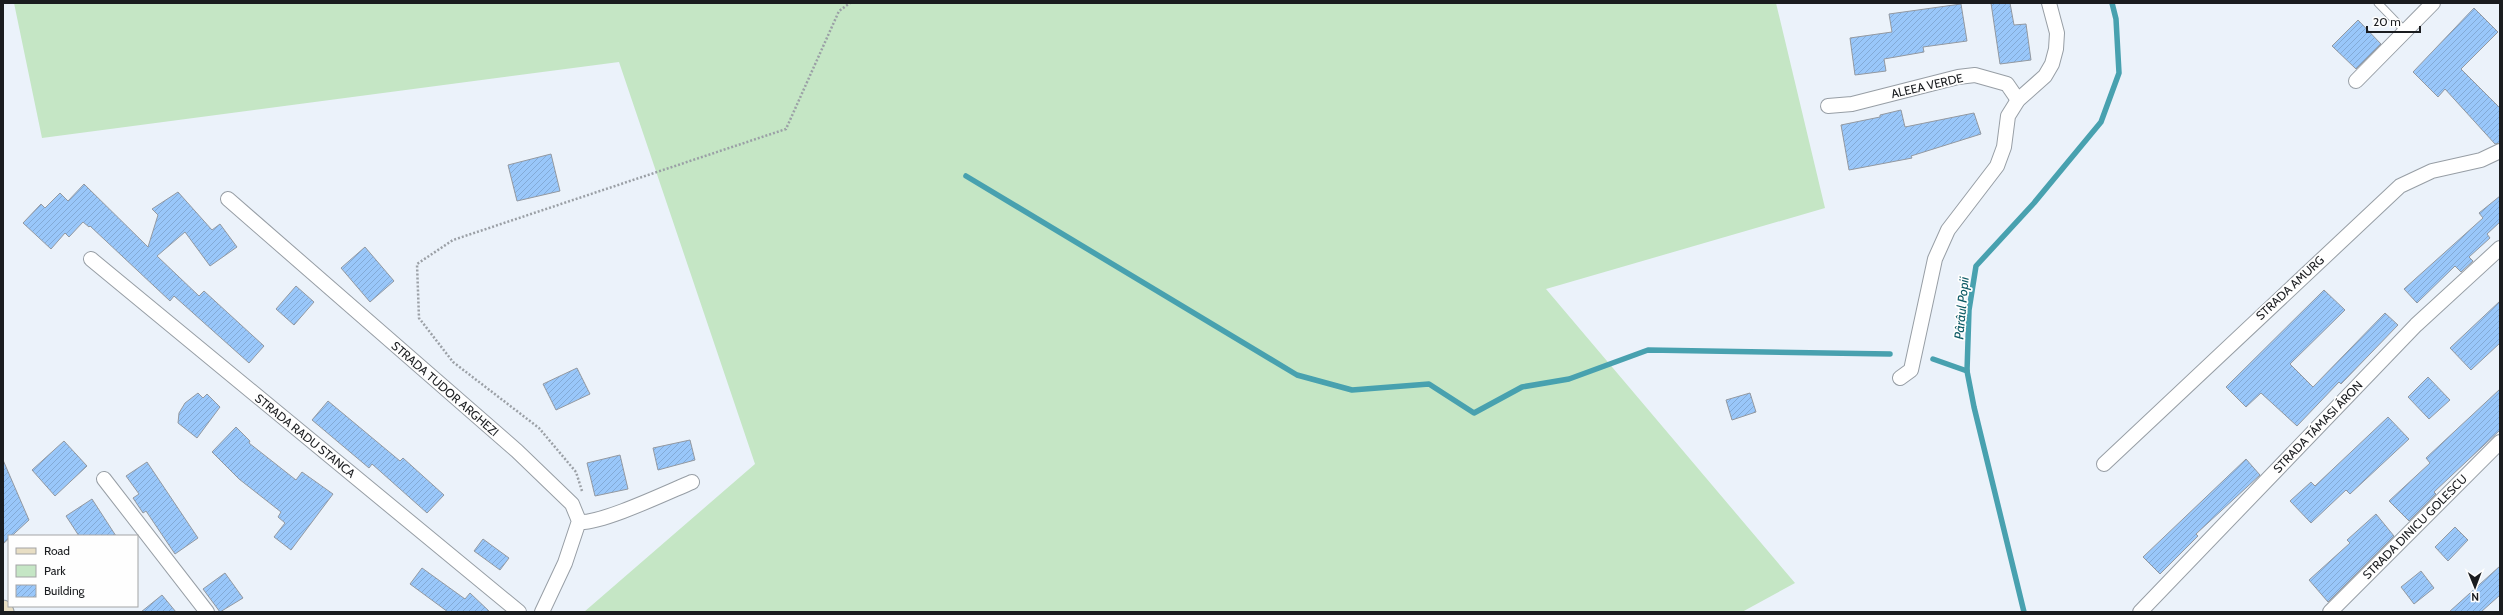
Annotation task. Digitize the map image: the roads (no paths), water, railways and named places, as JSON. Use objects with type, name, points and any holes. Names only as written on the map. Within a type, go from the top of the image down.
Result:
[{"type":"street","points":[[1900,378],[1911,370],[1917,351],[1923,305],[1935,259],[1948,230],[1997,166],[2004,147],[2008,116],[2018,100],[2045,76],[2052,64],[2056,50],[2057,33],[2050,3]]},
{"type":"street","points":[[2356,81],[2433,3]]},
{"type":"street","name":"ALEEA VERDE","points":[[1828,106],[1852,104],[1958,77],[1975,75],[2007,84],[2018,100]]},
{"type":"street","name":"STRADA AMURG","points":[[2104,464],[2400,186],[2432,171],[2481,160],[2500,151]]},
{"type":"street","name":"STRADA TUDOR ARGHEZI","points":[[228,199],[517,450],[572,504],[582,523]]},
{"type":"street","name":"STRADA TÁMASI ÁRON","points":[[2140,612],[2416,325],[2500,248]]},
{"type":"street","name":"STRADA RADU STANCA","points":[[91,259],[519,612]]},
{"type":"street","name":"STRADA DINICU GOLESCU","points":[[2330,612],[2500,442]]},
{"type":"street","points":[[104,479],[207,612]]},
{"type":"street","points":[[542,612],[582,523],[627,509],[692,482]]},
{"type":"lane","points":[[2378,3],[2405,31]]},
{"type":"waterway","name":"Pârâul Popii","points":[[2024,612],[1974,407],[1967,371],[1969,310],[1976,266],[2034,203],[2101,122],[2119,73],[2116,19],[2112,3]]},
{"type":"waterway","points":[[966,176],[1297,375],[1352,390],[1429,384],[1474,413],[1522,387],[1569,379],[1648,350],[1890,354]]},
{"type":"waterway","points":[[1933,359],[1967,371]]}]
